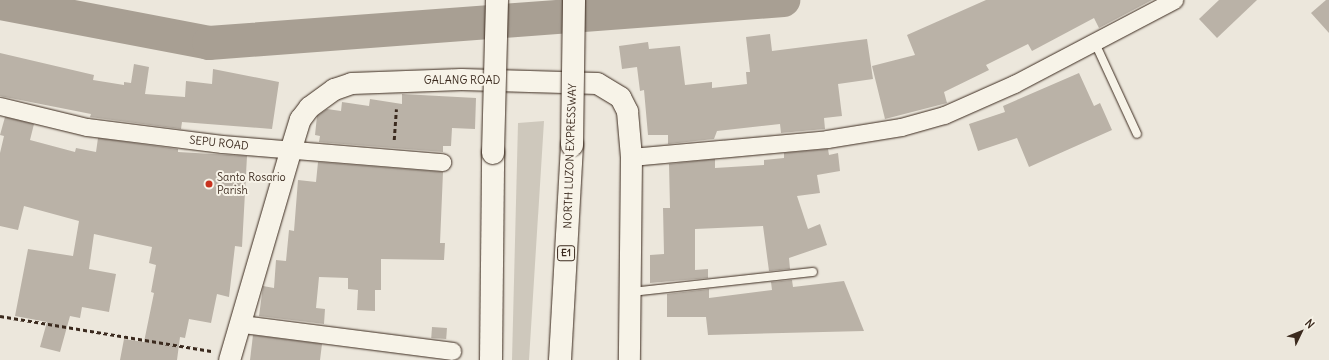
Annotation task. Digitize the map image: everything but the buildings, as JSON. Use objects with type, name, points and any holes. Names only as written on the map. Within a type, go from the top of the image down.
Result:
[{"type":"highway","points":[[491,360],[493,153],[497,0]]},
{"type":"highway","name":"NORTH LUZON EXPRESSWAY","points":[[560,360],[572,145],[574,0]]},
{"type":"street","points":[[631,157],[827,139],[901,127],[967,106],[1095,43],[1174,0]]},
{"type":"street","name":"GALANG ROAD","points":[[230,357],[242,324],[300,119],[314,102],[334,89],[351,82],[461,79],[597,83],[620,97],[627,111],[631,157],[632,292],[629,360]]},
{"type":"street","name":"SEPU ROAD","points":[[0,106],[87,127],[290,151],[442,162]]},
{"type":"street","points":[[242,324],[452,351]]},
{"type":"lane","points":[[1095,43],[1137,134]]},
{"type":"lane","points":[[632,292],[813,272]]},
{"type":"path","points":[[393,158],[396,109]]},
{"type":"path","points":[[0,316],[230,357]]},
{"type":"shaded area","points":[[544,121],[529,360],[512,360],[518,123]]},
{"type":"waterway","points":[[0,3],[209,43],[783,0]]},
{"type":"place","name":"Santo Rosario Parish","points":[[209,184]]}]
